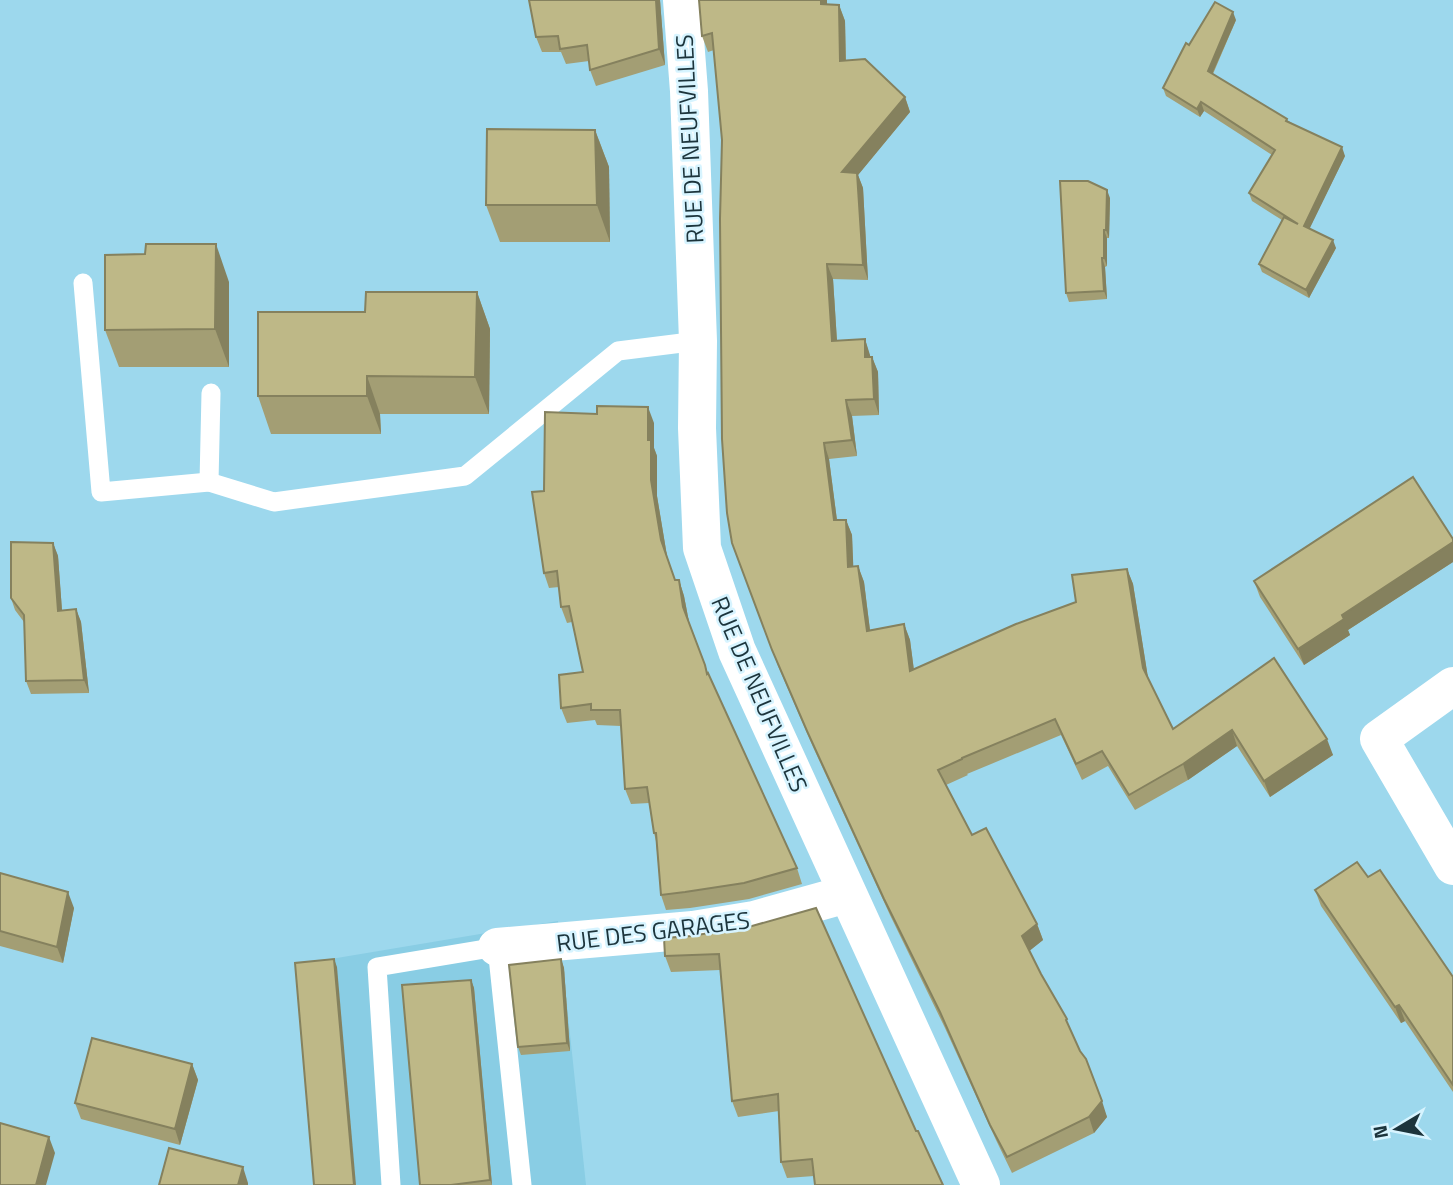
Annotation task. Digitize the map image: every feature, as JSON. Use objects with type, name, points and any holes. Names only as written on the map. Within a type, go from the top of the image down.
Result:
[{"type":"main road","name":"RUE DE NEUFVILLES","points":[[682,0],[690,91],[702,548],[737,651],[981,1185]]},
{"type":"main road","points":[[1453,686],[1379,739],[1453,866]]},
{"type":"main road","name":"RUE DES GARAGES","points":[[497,947],[693,930],[754,920],[847,894]]},
{"type":"lane","points":[[83,283],[101,492],[209,482],[274,502],[465,476],[618,351],[698,341]]},
{"type":"lane","points":[[209,482],[211,393]]},
{"type":"lane","points":[[497,947],[522,1185]]},
{"type":"lane","name":"RUE DES GARAGES","points":[[391,1185],[377,967],[497,947]]},
{"type":"shaded area","points":[[558,921],[586,1185],[323,1185],[301,964]]},
{"type":"building","points":[[529,0],[656,0],[659,49],[590,70],[587,45],[560,49],[558,36],[536,37]]},
{"type":"building","points":[[699,0],[821,0],[821,4],[839,5],[840,61],[865,59],[905,97],[842,172],[857,173],[863,265],[827,264],[832,341],[865,339],[865,357],[872,357],[874,399],[846,400],[852,440],[824,443],[834,520],[846,520],[848,567],[858,566],[867,631],[904,624],[910,671],[1016,624],[1076,602],[1072,575],[1127,569],[1143,668],[1173,729],[1274,658],[1327,739],[1264,781],[1232,730],[1183,764],[1129,795],[1102,751],[1076,764],[1055,719],[938,770],[972,835],[986,828],[1037,924],[1022,936],[1067,1019],[1102,1101],[1089,1117],[1007,1157],[807,731],[772,650],[732,543],[727,513],[722,439],[722,140],[712,33],[702,36]]},
{"type":"building","points":[[1215,2],[1233,12],[1208,71],[1287,119],[1286,121],[1342,147],[1304,226],[1333,240],[1306,290],[1259,264],[1284,217],[1298,224],[1249,193],[1275,150],[1201,102],[1197,109],[1163,88],[1186,43],[1189,45]]},
{"type":"building","points":[[487,129],[595,130],[597,205],[486,205]]},
{"type":"building","points":[[1060,181],[1088,181],[1107,190],[1102,258],[1104,291],[1066,293]]},
{"type":"building","points":[[146,244],[216,244],[215,329],[105,330],[105,255],[145,254]]},
{"type":"building","points":[[366,292],[477,292],[475,377],[367,376],[367,396],[258,396],[258,312],[365,312]]},
{"type":"building","points":[[597,406],[648,407],[651,480],[661,540],[675,580],[679,580],[683,607],[707,674],[797,868],[744,883],[661,895],[656,833],[647,787],[625,789],[620,710],[591,710],[591,704],[561,708],[559,675],[583,672],[569,606],[561,607],[557,571],[544,573],[532,492],[544,491],[545,412],[597,414]]},
{"type":"building","points":[[1413,477],[1453,542],[1342,615],[1344,619],[1298,649],[1254,581]]},
{"type":"building","points":[[11,542],[53,543],[58,611],[76,609],[84,680],[26,681],[24,615],[11,598]]},
{"type":"building","points":[[1357,862],[1368,877],[1380,870],[1453,977],[1453,1085],[1399,1005],[1395,1007],[1315,890]]},
{"type":"building","points":[[0,873],[68,892],[57,947],[0,931]]},
{"type":"building","points":[[816,908],[943,1185],[815,1185],[812,1159],[781,1162],[778,1094],[732,1101],[719,954],[665,956],[664,938],[752,926]]},
{"type":"building","points":[[334,959],[354,1185],[314,1185],[295,963]]},
{"type":"building","points":[[561,959],[567,1043],[518,1047],[509,965]]},
{"type":"building","points":[[471,980],[490,1180],[451,1185],[420,1185],[402,985]]},
{"type":"building","points":[[92,1038],[192,1064],[175,1129],[75,1103]]},
{"type":"building","points":[[0,1123],[49,1137],[36,1185],[0,1185]]},
{"type":"building","points":[[169,1148],[243,1167],[238,1185],[159,1185]]}]
